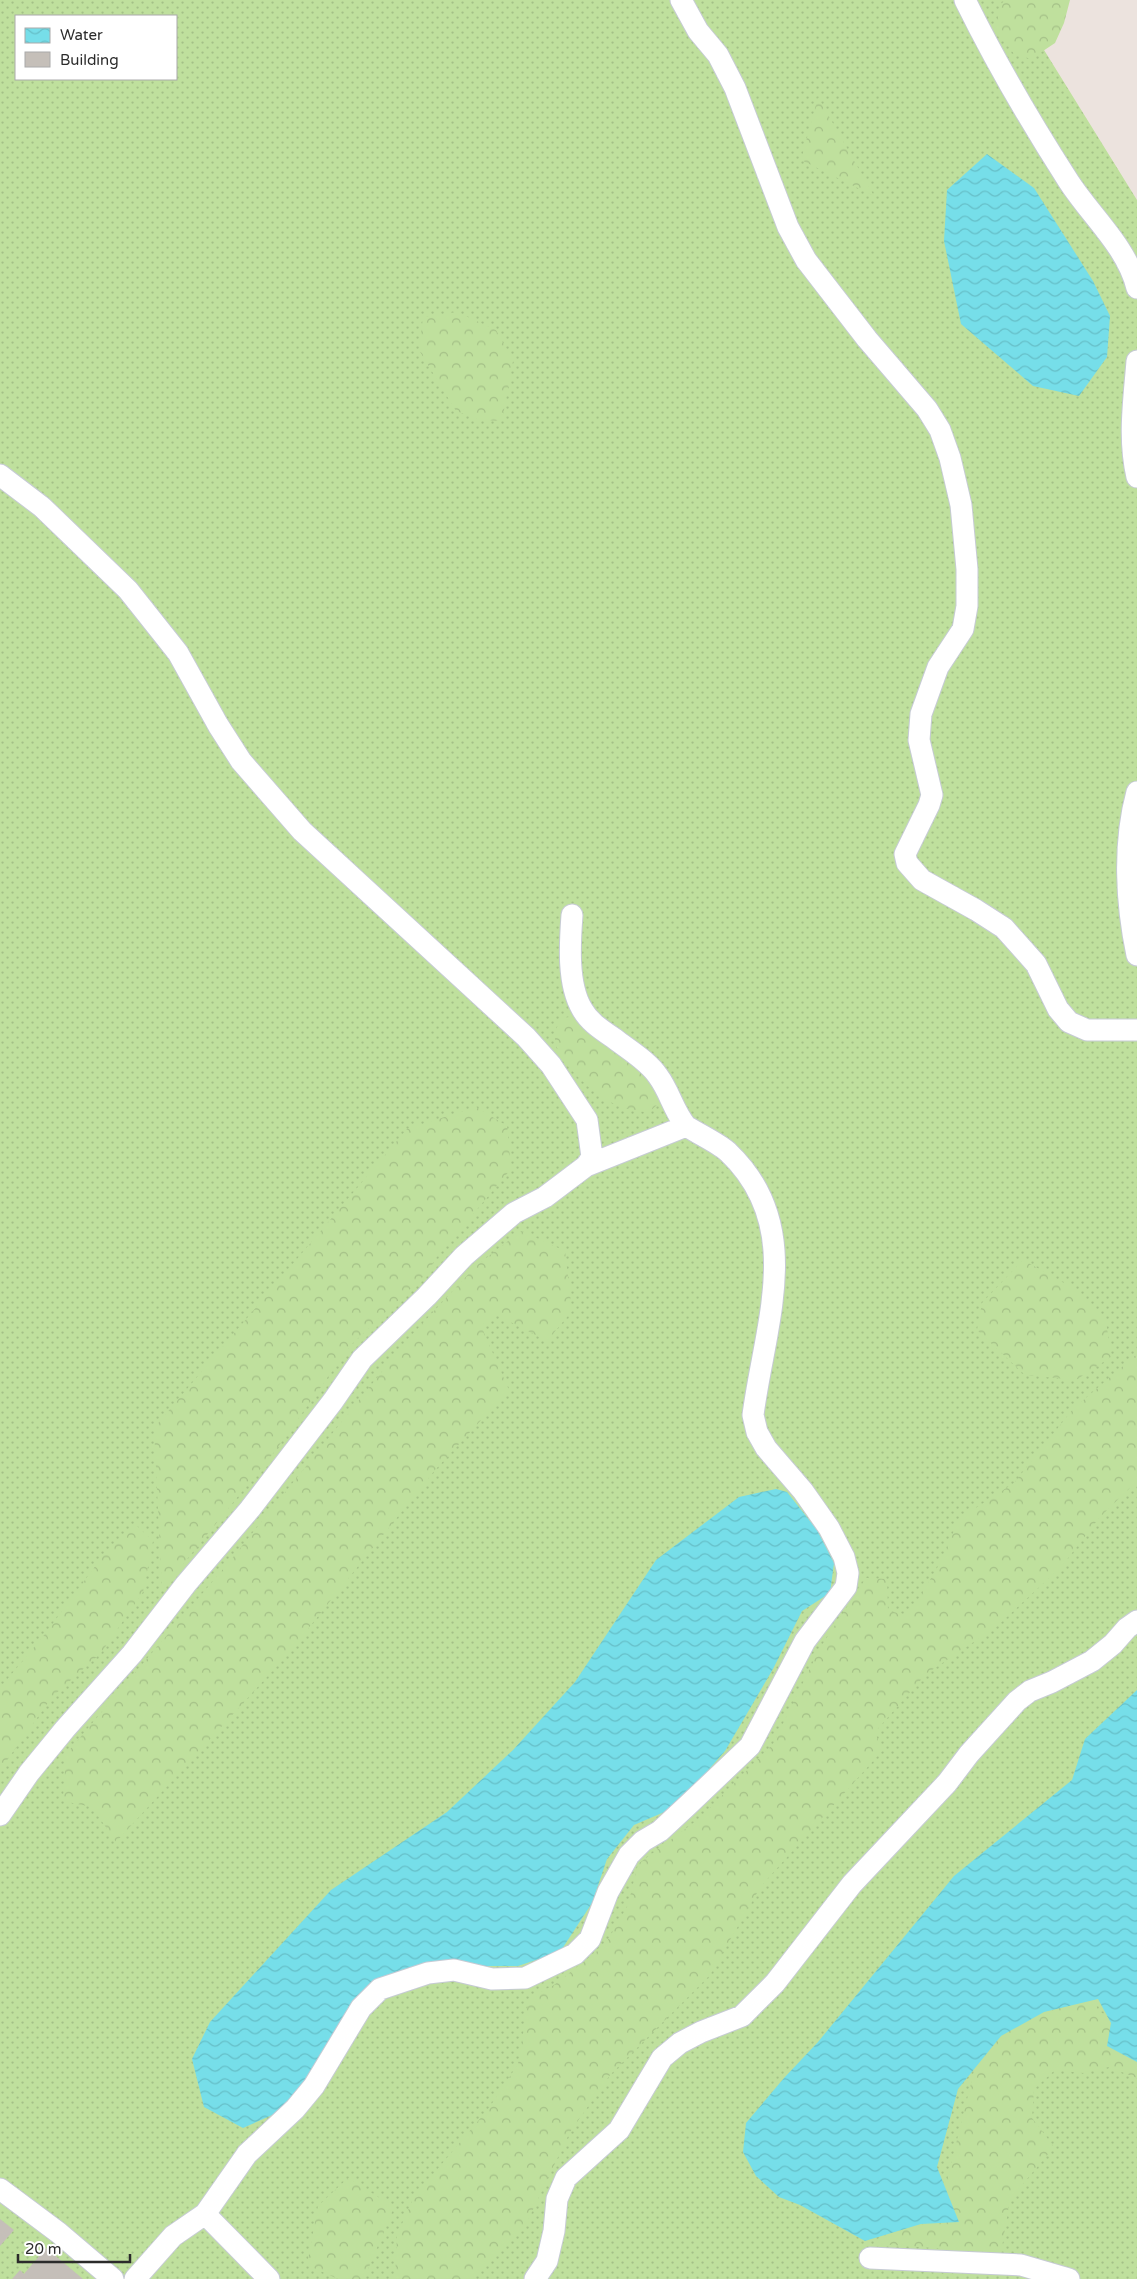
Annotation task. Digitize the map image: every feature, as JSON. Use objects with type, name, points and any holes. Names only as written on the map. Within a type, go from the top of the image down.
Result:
[{"type":"lane","points":[[681,0],[698,31],[718,55],[735,88],[788,227],[806,260],[867,339],[927,409],[940,430],[950,458],[961,505],[963,523],[967,569],[966,606],[963,629],[938,668],[921,714],[918,740],[932,795],[905,854],[907,864],[922,880],[1004,928],[1036,964],[1058,1009],[1069,1022],[1087,1030],[1137,1030]]},
{"type":"lane","points":[[965,0],[1029,118],[1071,185],[1124,256],[1137,288]]},
{"type":"lane","points":[[1137,361],[1132,452],[1137,477]]},
{"type":"lane","points":[[0,475],[42,507],[128,590],[178,654],[218,725],[241,761],[302,831],[526,1037],[551,1065],[587,1120],[592,1157],[586,1166]]},
{"type":"lane","points":[[1137,792],[1130,819],[1127,871],[1132,932],[1137,955]]},
{"type":"lane","points":[[135,2279],[173,2236],[205,2214],[247,2154],[295,2109],[314,2086],[361,2008],[380,1989],[428,1973],[454,1970],[492,1979],[525,1978],[575,1954],[590,1939],[608,1892],[629,1856],[643,1841],[660,1831],[696,1799],[750,1746],[805,1641],[846,1587],[848,1573],[844,1557],[829,1528],[803,1491],[766,1448],[757,1432],[753,1415],[774,1294],[776,1264],[773,1235],[758,1191],[743,1168],[726,1150],[686,1126],[675,1113],[658,1076],[639,1058],[594,1024],[581,1008],[575,989],[571,960],[572,915]]},
{"type":"lane","points":[[0,1814],[53,1744],[126,1662],[186,1584],[250,1509],[333,1400],[362,1358],[472,1250],[514,1213],[545,1197],[586,1166],[686,1126]]},
{"type":"lane","points":[[534,2279],[547,2262],[554,2231],[557,2200],[566,2178],[619,2130],[662,2058],[680,2043],[701,2032],[742,2016],[775,1983],[852,1884],[947,1783],[969,1754],[1017,1701],[1030,1690],[1052,1682],[1092,1661],[1137,1621]]},
{"type":"lane","points":[[0,2189],[59,2233],[114,2279]]},
{"type":"lane","points":[[205,2214],[268,2279]]},
{"type":"lane","points":[[870,2258],[1021,2265],[1069,2279]]},
{"type":"green space","points":[[0,0],[1013,0],[1137,200],[1137,2279],[0,2279]]},
{"type":"green space","points":[[1005,0],[1070,0],[1064,23],[1055,43],[1031,59],[1014,54],[995,28],[1000,5]]},
{"type":"green space","points":[[818,97],[874,196],[801,160]]},
{"type":"green space","points":[[457,312],[496,330],[513,361],[502,421],[480,420],[456,411],[419,350],[423,317]]},
{"type":"green space","points":[[576,1016],[630,1056],[659,1090],[658,1104],[648,1113],[621,1106],[599,1095],[579,1078],[562,1058],[555,1039],[556,1030],[563,1018]]},
{"type":"green space","points":[[476,1107],[507,1126],[511,1169],[436,1258],[428,1272],[351,1345],[275,1451],[162,1590],[154,1428],[407,1129]]},
{"type":"green space","points":[[521,1231],[565,1251],[572,1311],[547,1341],[495,1314],[481,1326],[509,1390],[435,1470],[287,1655],[116,1842],[92,1807],[63,1801],[66,1754],[230,1561],[408,1339],[476,1266]]},
{"type":"green space","points":[[1023,1260],[1073,1288],[1106,1321],[1111,1357],[1076,1380],[1025,1375],[977,1330],[982,1303]]},
{"type":"green space","points":[[1137,1354],[1137,1481],[1099,1518],[1062,1566],[996,1627],[926,1674],[875,1732],[882,1751],[761,1886],[710,1975],[610,2075],[570,2132],[527,2222],[471,2279],[395,2279],[397,2235],[414,2197],[489,2108],[518,2064],[529,1998],[554,1985],[605,1945],[628,1905],[638,1864],[700,1818],[773,1744],[820,1648],[866,1578],[887,1579],[888,1611],[909,1615],[940,1563],[959,1519],[1014,1483],[1073,1409]]},
{"type":"green space","points":[[136,1525],[153,1541],[143,1592],[101,1653],[52,1697],[0,1770],[0,1688],[45,1634],[105,1553]]},
{"type":"green space","points":[[1086,1979],[1098,2010],[1137,2038],[1137,2078],[1109,2067],[1083,2073],[1055,2070],[1034,2089],[1032,2118],[1054,2147],[1010,2199],[1001,2253],[880,2244],[878,2222],[928,2205],[948,2176],[980,2047]]},
{"type":"green space","points":[[348,2178],[394,2207],[364,2279],[338,2279],[307,2265],[318,2206]]},
{"type":"water","points":[[987,154],[1034,188],[1093,281],[1110,316],[1107,357],[1079,396],[1033,386],[961,324],[944,241],[947,190]]},
{"type":"water","points":[[776,1489],[787,1492],[817,1530],[834,1563],[830,1593],[802,1611],[773,1669],[725,1751],[676,1807],[634,1825],[607,1859],[592,1903],[560,1952],[518,1966],[465,1966],[371,1988],[310,2076],[279,2112],[243,2128],[204,2107],[192,2059],[210,2022],[331,1890],[447,1812],[513,1750],[575,1682],[656,1560],[739,1497]]},
{"type":"water","points":[[1137,1690],[1137,2062],[1107,2046],[1111,2023],[1098,1999],[1044,2012],[1001,2036],[958,2089],[937,2167],[959,2222],[921,2224],[865,2241],[800,2205],[779,2197],[756,2176],[743,2152],[746,2123],[818,2042],[954,1876],[1072,1780],[1085,1739]]},
{"type":"building","points":[[0,2219],[14,2230],[0,2246]]},
{"type":"building","points":[[46,2248],[83,2279],[12,2279],[20,2270],[24,2274]]}]
